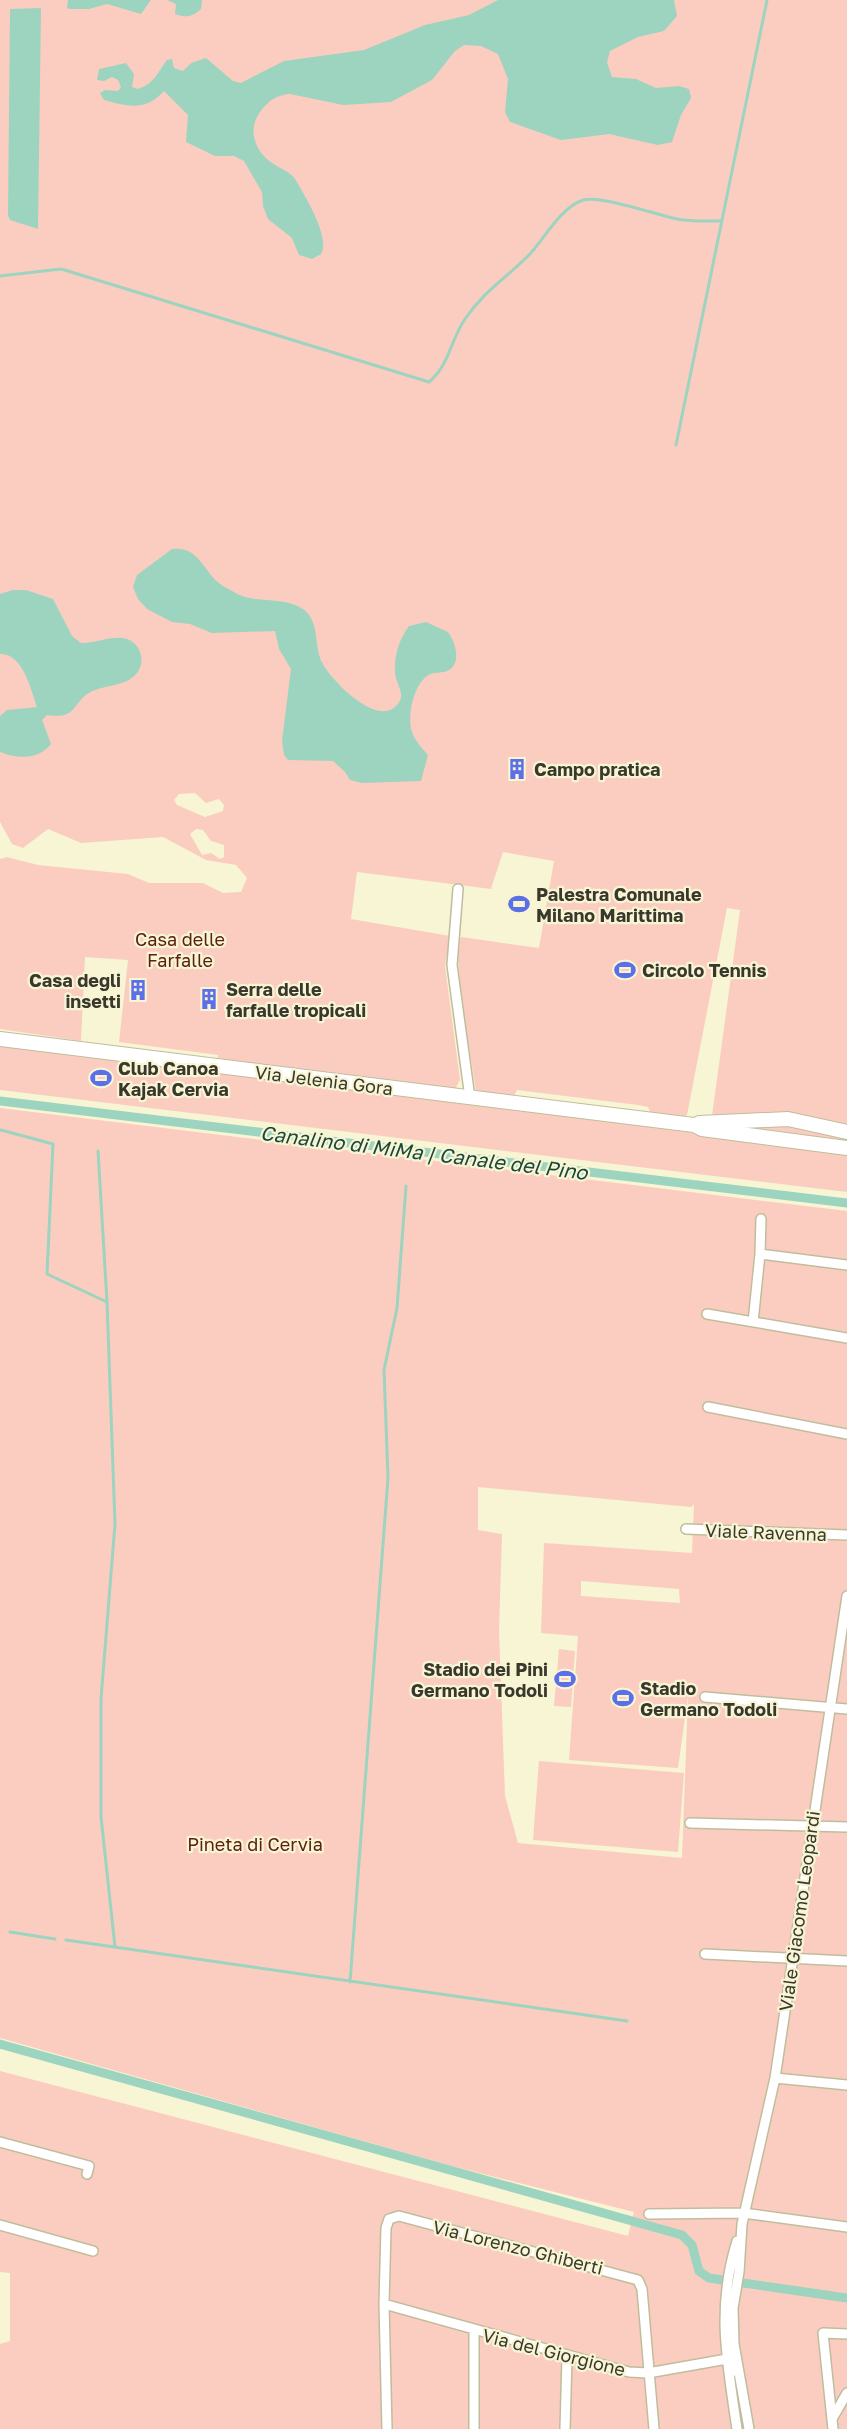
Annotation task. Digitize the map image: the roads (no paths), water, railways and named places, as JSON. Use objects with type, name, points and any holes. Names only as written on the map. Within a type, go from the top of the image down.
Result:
[{"type":"street","points":[[458,889],[452,966],[470,1098]]},
{"type":"street","name":"Via Jelenia Gora","points":[[0,1039],[694,1125],[702,1129],[847,1148]]},
{"type":"street","name":"Via Jelenia Gora","points":[[694,1125],[703,1122],[788,1119],[847,1132]]},
{"type":"street","points":[[753,1322],[761,1220]]},
{"type":"street","points":[[760,1254],[847,1265]]},
{"type":"street","points":[[707,1314],[847,1338]]},
{"type":"street","points":[[708,1407],[847,1434]]},
{"type":"street","name":"Viale Ravenna","points":[[686,1529],[847,1535]]},
{"type":"street","name":"Viale Giacomo Leopardi","points":[[749,2429],[734,2343],[733,2308],[739,2272],[743,2213],[775,2078],[828,1708],[847,1596]]},
{"type":"street","points":[[705,1697],[847,1709]]},
{"type":"street","points":[[690,1823],[847,1827]]},
{"type":"street","points":[[705,1954],[847,1961]]},
{"type":"street","points":[[775,2078],[847,2085]]},
{"type":"street","points":[[0,2142],[89,2166],[87,2174]]},
{"type":"street","points":[[650,2214],[743,2213],[847,2227]]},
{"type":"street","name":"Via Lorenzo Ghiberti","points":[[384,2304],[386,2228],[389,2219],[399,2216],[638,2280],[642,2289],[648,2373]]},
{"type":"street","name":"Viale Giacomo Leopardi","points":[[737,2429],[727,2360],[724,2291],[742,2224]]},
{"type":"street","points":[[0,2225],[93,2250]]},
{"type":"street","points":[[384,2304],[387,2429]]},
{"type":"street","name":"Via del Giorgione","points":[[384,2304],[567,2357],[629,2372],[648,2373],[727,2360]]},
{"type":"street","points":[[474,2331],[474,2429]]},
{"type":"street","points":[[833,2429],[823,2333],[847,2334]]},
{"type":"street","points":[[734,2343],[727,2360],[735,2365],[738,2386],[746,2404]]},
{"type":"street","points":[[565,2429],[567,2357]]},
{"type":"street","points":[[648,2373],[654,2429]]},
{"type":"street","points":[[832,2419],[847,2393]]},
{"type":"waterway","points":[[676,445],[767,0]]},
{"type":"waterway","points":[[0,276],[61,269],[429,382],[446,360],[460,327],[472,309],[529,255],[560,216],[575,204],[583,200],[602,200],[677,219],[722,221]]},
{"type":"waterway","name":"Canalino di MiMa | Canale del Pino","points":[[0,1101],[847,1203]]},
{"type":"waterway","points":[[1,1130],[53,1144],[47,1274],[107,1302]]},
{"type":"waterway","points":[[98,1151],[107,1302],[115,1524],[101,1699],[101,1817],[115,1947]]},
{"type":"waterway","points":[[350,1982],[388,1478],[384,1370],[397,1308],[406,1186]]},
{"type":"waterway","points":[[10,1932],[55,1939]]},
{"type":"waterway","points":[[66,1940],[627,2021]]},
{"type":"waterway","points":[[0,2044],[682,2235],[692,2245],[699,2271],[709,2278],[847,2298]]},
{"type":"place","name":"Campo pratica","points":[[517,769]]},
{"type":"place","name":"Palestra Comunale Milano Marittima","points":[[519,904]]},
{"type":"place","name":"Circolo Tennis","points":[[625,970]]},
{"type":"place","name":"Casa degli insetti","points":[[138,990]]},
{"type":"place","name":"Serra delle farfalle tropicali","points":[[209,999]]},
{"type":"place","name":"Club Canoa Kajak Cervia","points":[[101,1078]]},
{"type":"place","name":"Stadio dei Pini Germano Todoli","points":[[565,1679]]},
{"type":"place","name":"Stadio Germano Todoli","points":[[623,1698]]},
{"type":"park label","name":"Casa delle Farfalle","points":[[180,949]]},
{"type":"park label","name":"Pineta di Cervia","points":[[255,1844]]}]
